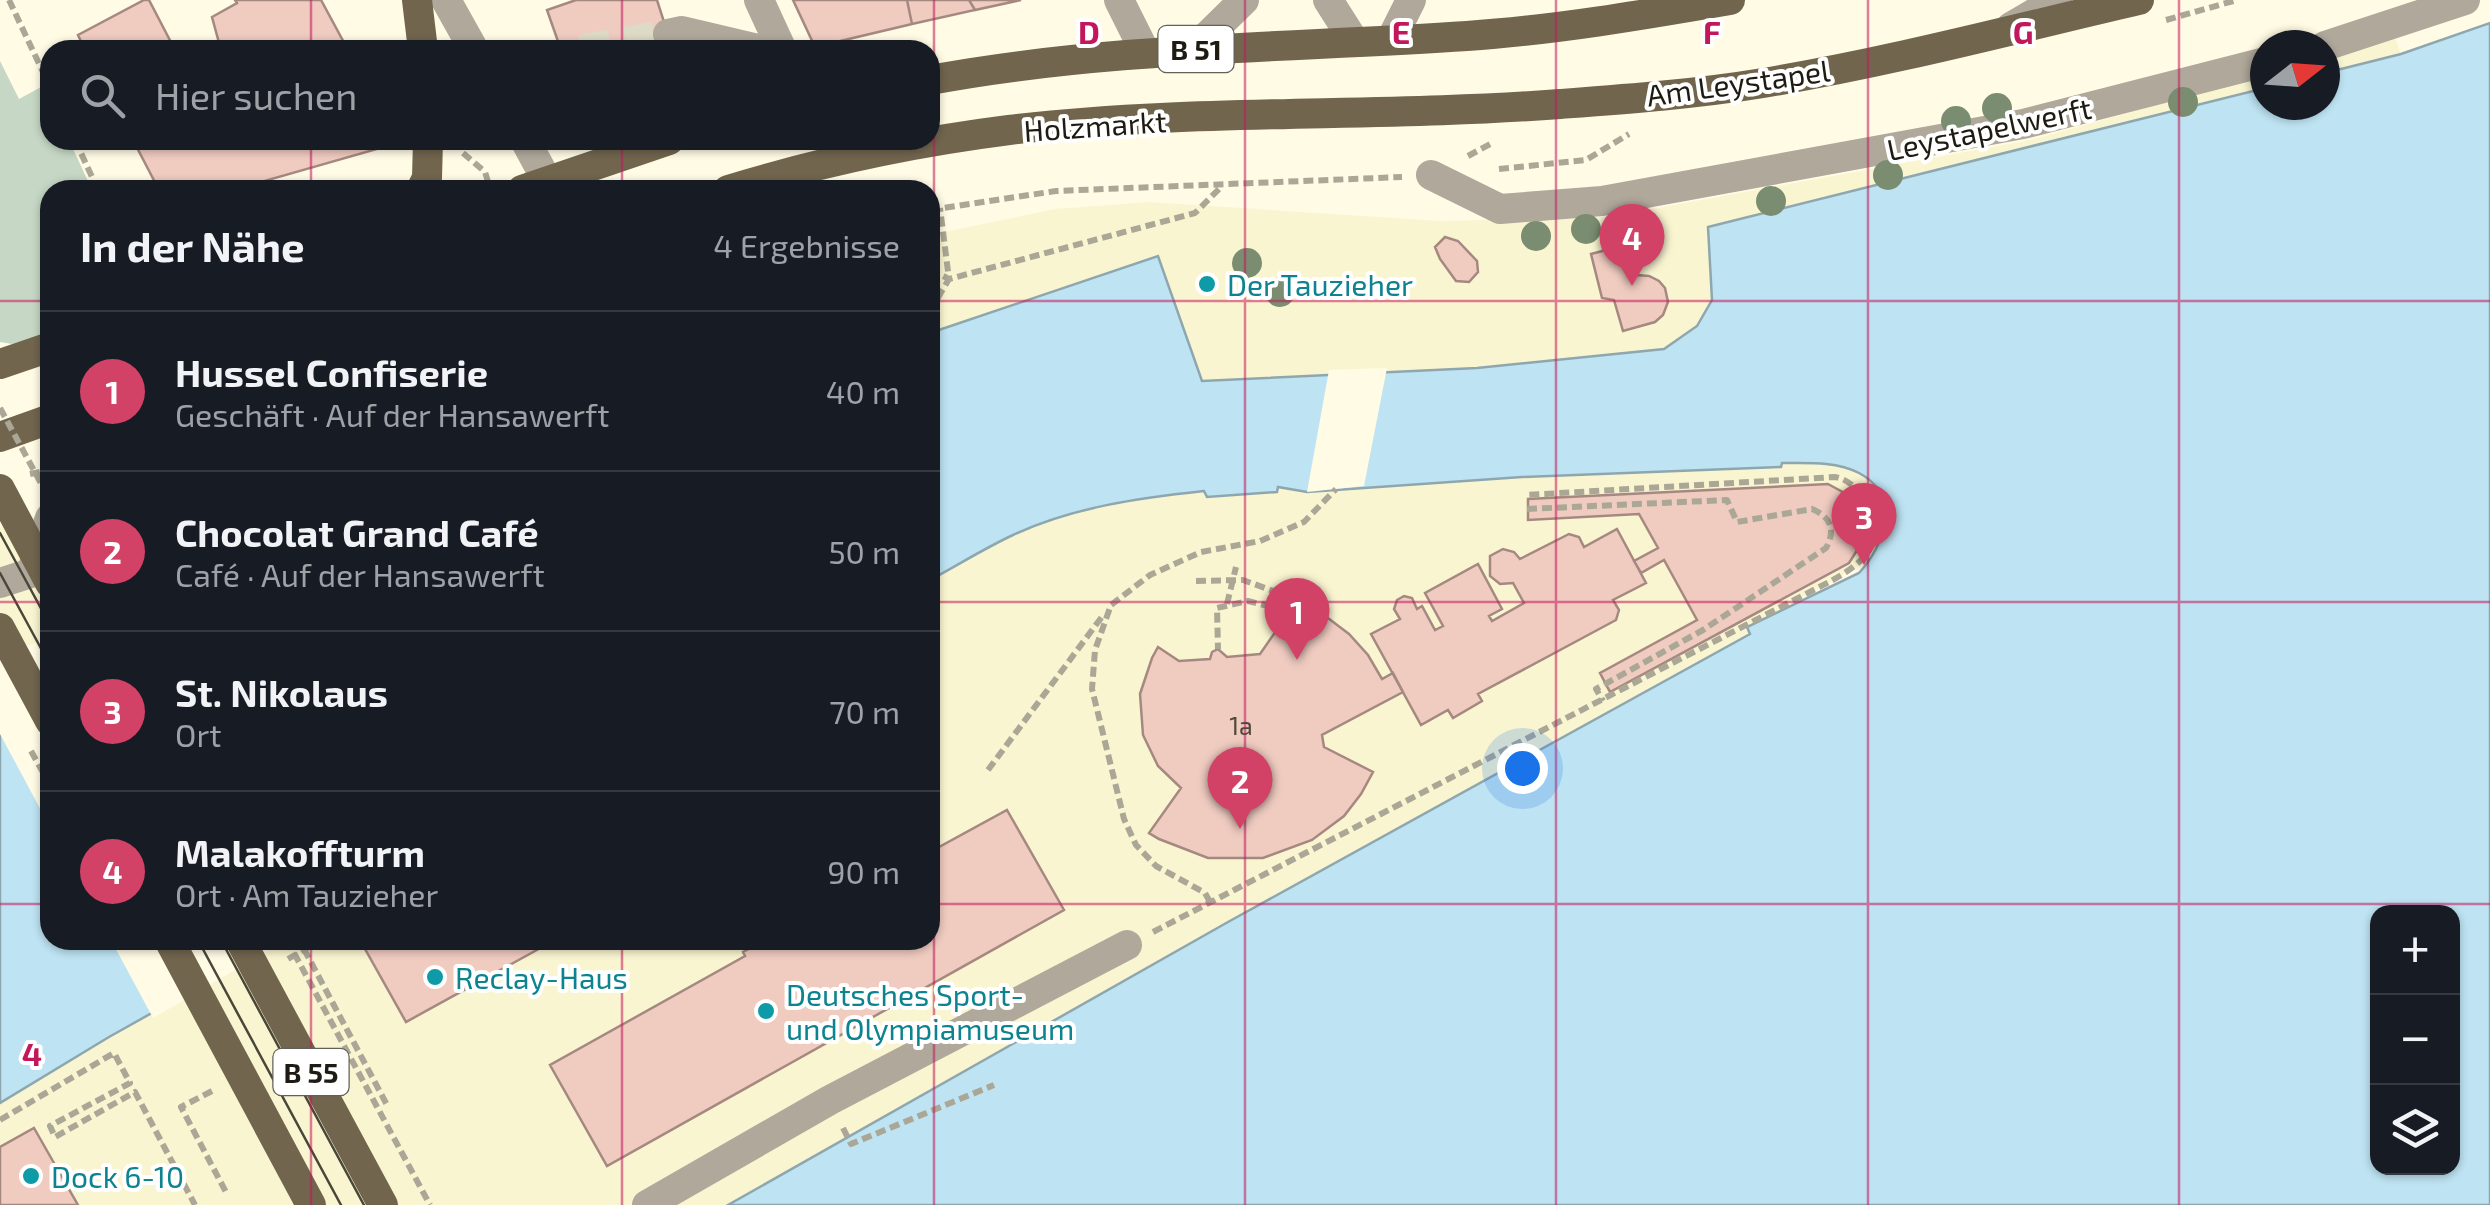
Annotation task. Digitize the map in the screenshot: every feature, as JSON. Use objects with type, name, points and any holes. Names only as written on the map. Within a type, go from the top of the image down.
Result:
[{"type":"main road","points":[[417,0],[422,40]]},
{"type":"main road","name":"B 51","points":[[940,78],[999,67],[1145,52],[1464,36],[1625,18],[1730,0]]},
{"type":"main road","name":"Am Leystapel","points":[[1468,109],[1759,84],[1861,65],[2140,0]]},
{"type":"main road","name":"Holzmarkt","points":[[940,141],[1010,130],[1123,121],[1468,109]]},
{"type":"main road","points":[[426,180],[428,150]]},
{"type":"main road","points":[[560,180],[642,150]]},
{"type":"main road","name":"Holzmarkt","points":[[762,180],[889,150]]},
{"type":"main road","points":[[0,364],[40,350]]},
{"type":"main road","points":[[0,438],[40,423]]},
{"type":"main road","points":[[0,489],[40,564]]},
{"type":"main road","points":[[0,628],[40,702]]},
{"type":"main road","name":"B 55","points":[[173,950],[311,1205]]},
{"type":"main road","name":"B 55","points":[[245,950],[383,1205]]},
{"type":"street","points":[[446,0],[468,40]]},
{"type":"street","points":[[759,0],[777,40]]},
{"type":"street","points":[[1118,0],[1145,52]]},
{"type":"street","points":[[1193,50],[1244,0]]},
{"type":"street","points":[[1328,0],[1354,41]]},
{"type":"street","points":[[1392,38],[1410,0]]},
{"type":"street","name":"Am Leystapel","points":[[2004,31],[2057,0]]},
{"type":"street","points":[[2340,41],[2465,0]]},
{"type":"street","points":[[668,34],[682,32],[718,40]]},
{"type":"street","name":"Leystapelwerft","points":[[1431,176],[1500,209],[1602,202],[2023,124],[2250,66]]},
{"type":"street","points":[[528,150],[538,180]]},
{"type":"street","points":[[0,583],[30,573],[40,546]]},
{"type":"street","points":[[647,1205],[830,1100],[1127,945]]},
{"type":"path","points":[[9,0],[40,66]]},
{"type":"path","points":[[80,150],[93,180]]},
{"type":"path","points":[[1489,170],[1586,160]]},
{"type":"path","points":[[940,294],[949,279],[940,208],[1056,191],[1431,176]]},
{"type":"path","points":[[940,275],[949,279],[1195,213],[1223,185]]},
{"type":"path","points":[[0,408],[40,482]]},
{"type":"path","points":[[1127,945],[1844,573],[1868,552],[1872,531],[1860,490],[1846,479],[1823,476],[1730,485],[1527,495]]},
{"type":"path","points":[[988,770],[1111,605],[1150,575],[1200,552],[1260,541],[1304,522],[1336,489]]},
{"type":"path","points":[[1527,509],[1727,500],[1737,522],[1812,509],[1830,522],[1833,536],[1826,548],[1702,630],[1596,689],[1602,701]]},
{"type":"path","points":[[1227,604],[1236,566]]},
{"type":"path","points":[[1196,581],[1243,580],[1287,596],[1288,602],[1280,609],[1248,601],[1217,608],[1218,649]]},
{"type":"path","points":[[1111,605],[1095,650],[1092,690],[1124,819],[1136,845],[1156,866],[1206,893],[1210,902]]},
{"type":"path","points":[[292,950],[430,1205]]},
{"type":"path","points":[[276,966],[304,950],[387,1105]]},
{"type":"path","points":[[0,1120],[114,1053],[130,1083],[50,1126],[55,1137],[135,1092],[195,1205]]},
{"type":"path","points":[[830,1100],[851,1144],[994,1085]]},
{"type":"path","points":[[215,1090],[181,1108],[227,1194]]},
{"type":"shaded area","points":[[2395,37],[2401,54],[2340,111],[2340,54]]},
{"type":"shaded area","points":[[2250,79],[2250,120],[2331,120],[1878,544],[1863,564],[1748,627],[1751,634],[1228,922],[728,1205],[0,1205],[0,527],[40,514],[40,950],[940,950],[940,233],[1055,209],[1149,202],[1440,221],[1608,217],[2030,140]]},
{"type":"green space","points":[[0,61],[19,99],[40,88],[40,150],[74,150],[87,180],[40,180],[40,336],[12,344],[0,342]]},
{"type":"water","points":[[2490,23],[2490,1205],[728,1205],[1228,922],[1750,634],[1747,627],[1859,573],[1876,549],[1885,521],[1881,494],[1872,483],[1850,469],[1811,463],[1307,492],[1278,487],[1277,492],[1207,497],[1204,491],[1131,501],[1059,517],[1003,540],[940,575],[940,330],[1158,256],[1202,381],[1477,368],[1664,349],[1697,326],[1712,300],[1708,227],[2250,92],[2250,120],[2340,120],[2340,69],[2401,54]]},
{"type":"water","points":[[40,646],[40,950],[264,950],[0,1103],[0,662]]},
{"type":"pier","points":[[1387,368],[1364,486],[1307,492],[1329,370]]},
{"type":"pier","points":[[40,641],[40,808],[0,734],[0,657]]},
{"type":"pier","points":[[116,950],[270,950],[153,1018]]},
{"type":"building","points":[[149,0],[170,40],[80,40],[78,35]]},
{"type":"building","points":[[235,0],[321,0],[343,40],[218,40],[212,17],[237,3]]},
{"type":"building","points":[[576,0],[657,0],[670,40],[558,40],[547,10]]},
{"type":"building","points":[[793,0],[907,0],[912,24],[845,40],[812,40]]},
{"type":"building","points":[[907,0],[969,0],[975,10],[912,24]]},
{"type":"building","points":[[969,0],[1021,0],[975,10]]},
{"type":"building","points":[[138,150],[373,150],[268,180],[154,180]]},
{"type":"building","points":[[1445,237],[1458,241],[1477,261],[1478,272],[1469,282],[1456,281],[1440,259],[1435,247]]},
{"type":"building","points":[[1629,244],[1637,275],[1659,281],[1668,302],[1655,322],[1623,331],[1614,300],[1602,298],[1591,254]]},
{"type":"building","points":[[1828,484],[1850,496],[1863,517],[1863,541],[1849,563],[1610,692],[1600,673],[1697,620],[1664,560],[1641,573],[1634,561],[1658,548],[1639,514],[1528,520],[1528,499]]},
{"type":"building","points":[[1617,529],[1646,583],[1613,600],[1619,610],[1616,620],[1478,694],[1482,701],[1453,718],[1448,710],[1421,725],[1371,634],[1400,619],[1394,609],[1397,600],[1404,596],[1412,598],[1417,609],[1422,606],[1435,630],[1443,626],[1425,593],[1478,564],[1502,609],[1489,616],[1492,621],[1524,603],[1513,583],[1500,584],[1490,576],[1490,556],[1503,549],[1520,559],[1569,534],[1579,537],[1584,547]]},
{"type":"building","points":[[1301,595],[1304,597],[1298,604],[1328,618],[1349,634],[1382,679],[1393,673],[1403,692],[1322,735],[1324,747],[1373,772],[1361,794],[1344,816],[1312,840],[1263,858],[1208,858],[1149,833],[1181,788],[1158,766],[1143,735],[1140,694],[1158,647],[1179,661],[1210,659],[1218,649],[1227,657],[1260,654]]},
{"type":"building","name":"Deutsches Sport- und Olympiamuseum","points":[[1007,810],[1064,910],[607,1166],[550,1065],[745,956],[747,950],[940,950],[940,847]]},
{"type":"building","name":"Reclay-Haus","points":[[366,950],[537,950],[406,1022]]},
{"type":"building","name":"Dock 6-10","points":[[34,1128],[78,1205],[0,1205],[0,1147]]},
{"type":"tunnel","points":[[635,40],[668,34]]},
{"type":"tram line","points":[[0,533],[40,607]]},
{"type":"tram line","points":[[0,573],[40,647]]},
{"type":"tram line","points":[[203,950],[341,1205]]},
{"type":"tram line","points":[[226,950],[364,1205]]},
{"type":"place","name":"Der Tauzieher","points":[[1207,284]]},
{"type":"place","name":"Malakoffturm","points":[[1632,286]]},
{"type":"place","name":"St. Nikolaus","points":[[1864,565]]},
{"type":"place","name":"Hussel Confiserie","points":[[1297,660]]},
{"type":"place","name":"Chocolat Grand Café","points":[[1240,829]]},
{"type":"place","name":"Reclay-Haus","points":[[435,977]]},
{"type":"place","name":"Deutsches Sport- und Olympiamuseum","points":[[766,1011]]},
{"type":"place","name":"Dock 6-10","points":[[31,1176]]}]
